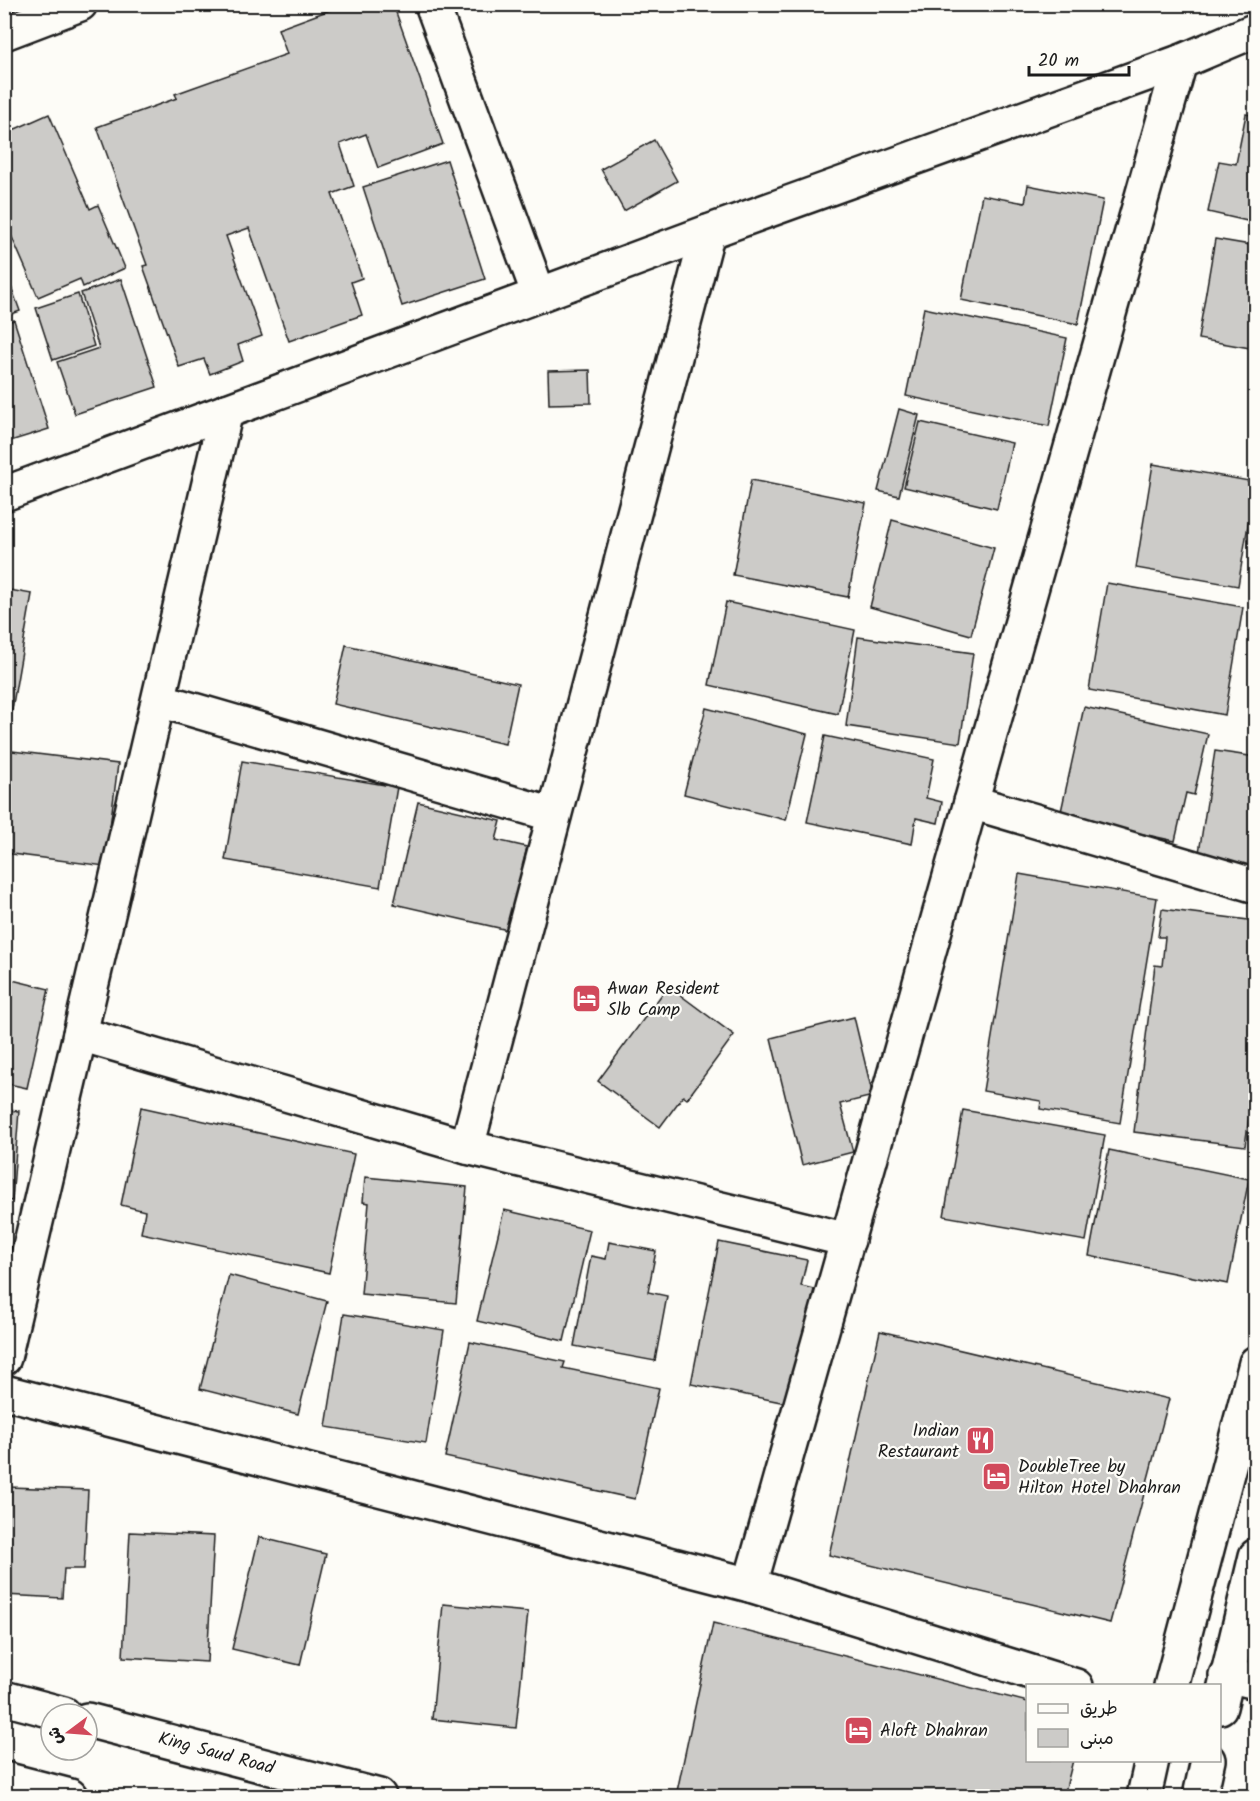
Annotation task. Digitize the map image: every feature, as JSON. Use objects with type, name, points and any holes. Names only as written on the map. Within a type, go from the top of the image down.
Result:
[{"type":"street","points":[[4,33],[81,4]]},
{"type":"street","points":[[432,4],[539,295]]},
{"type":"street","points":[[4,494],[708,232],[1180,62],[1256,30]]},
{"type":"street","points":[[750,1585],[1180,62]]},
{"type":"street","points":[[467,1147],[708,232]]},
{"type":"street","points":[[4,1358],[226,411]]},
{"type":"street","points":[[159,700],[555,815]]},
{"type":"street","points":[[971,802],[1256,886]]},
{"type":"street","points":[[80,1035],[467,1147],[848,1240]]},
{"type":"street","points":[[1171,1684],[1256,1363]]},
{"type":"street","points":[[4,1392],[750,1585],[1070,1684]]},
{"type":"street","points":[[1221,1706],[1241,1679],[1256,1556]]},
{"type":"street","points":[[4,1698],[39,1707]]},
{"type":"street","name":"King Saud Road","points":[[99,1723],[379,1797]]},
{"type":"street","points":[[1144,1797],[1152,1762]]},
{"type":"street","points":[[1200,1797],[1208,1762]]},
{"type":"street","points":[[4,1779],[69,1797]]},
{"type":"building","points":[[346,4],[393,4],[443,144],[378,168],[366,134],[340,144],[354,186],[332,194],[362,278],[351,282],[362,315],[289,341],[249,228],[226,236],[262,336],[238,345],[243,361],[210,374],[204,359],[179,367],[143,266],[147,265],[97,127],[177,98],[175,94],[287,54],[278,29]]},
{"type":"building","points":[[49,114],[90,209],[98,205],[125,268],[83,287],[80,279],[38,297],[4,219],[4,134]]},
{"type":"building","points":[[1246,114],[1256,116],[1256,223],[1208,212],[1219,161],[1236,164]]},
{"type":"building","points":[[654,140],[677,181],[624,211],[601,169]]},
{"type":"building","points":[[447,160],[485,279],[402,306],[363,187]]},
{"type":"building","points":[[1028,185],[1103,200],[1078,324],[961,300],[982,195],[1025,203]]},
{"type":"building","points":[[1215,239],[1256,246],[1256,349],[1198,339]]},
{"type":"building","points":[[4,267],[20,311],[4,317]]},
{"type":"building","points":[[121,279],[157,387],[75,414],[57,362],[99,348],[81,293]]},
{"type":"building","points":[[78,294],[94,346],[53,360],[36,308]]},
{"type":"building","points":[[924,308],[1067,338],[1049,426],[906,396]]},
{"type":"building","points":[[14,320],[49,429],[4,443],[4,323]]},
{"type":"building","points":[[590,370],[591,403],[549,404],[548,371]]},
{"type":"building","points":[[899,409],[919,415],[899,496],[878,491]]},
{"type":"building","points":[[920,422],[1012,443],[997,509],[904,487]]},
{"type":"building","points":[[1153,464],[1255,482],[1238,586],[1136,568]]},
{"type":"building","points":[[751,480],[866,503],[848,597],[733,575]]},
{"type":"building","points":[[892,520],[994,548],[971,635],[870,607]]},
{"type":"building","points":[[1107,583],[1243,607],[1225,715],[1089,690]]},
{"type":"building","points":[[4,589],[32,594],[9,727],[4,726]]},
{"type":"building","points":[[726,602],[855,630],[838,714],[709,685]]},
{"type":"building","points":[[858,637],[973,653],[960,743],[846,726]]},
{"type":"building","points":[[346,645],[518,684],[505,744],[333,704]]},
{"type":"building","points":[[1084,707],[1208,734],[1194,795],[1186,793],[1175,841],[1060,816]]},
{"type":"building","points":[[706,708],[807,734],[786,820],[684,794]]},
{"type":"building","points":[[825,736],[934,759],[926,798],[942,802],[938,823],[916,818],[912,844],[807,822]]},
{"type":"building","points":[[4,750],[118,764],[105,866],[4,853]]},
{"type":"building","points":[[1215,751],[1256,757],[1256,868],[1198,859]]},
{"type":"building","points":[[242,761],[397,787],[380,887],[225,860]]},
{"type":"building","points":[[418,802],[501,821],[496,840],[527,847],[508,930],[394,904]]},
{"type":"building","points":[[1019,874],[1157,898],[1120,1123],[1040,1109],[1041,1101],[983,1091]]},
{"type":"building","points":[[1162,909],[1256,921],[1256,1065],[1245,1146],[1134,1132],[1155,965],[1162,966],[1165,937],[1158,937]]},
{"type":"building","points":[[4,978],[49,989],[27,1088],[4,1083]]},
{"type":"building","points":[[668,986],[734,1035],[687,1099],[683,1096],[660,1127],[598,1081]]},
{"type":"building","points":[[854,1017],[873,1096],[840,1104],[853,1152],[802,1165],[771,1038]]},
{"type":"building","points":[[141,1107],[354,1154],[329,1273],[141,1233],[145,1211],[121,1205]]},
{"type":"building","points":[[4,1110],[19,1111],[12,1201],[4,1200]]},
{"type":"building","points":[[963,1110],[1105,1135],[1086,1241],[944,1216]]},
{"type":"building","points":[[1109,1150],[1249,1179],[1228,1284],[1089,1256]]},
{"type":"building","points":[[365,1177],[467,1187],[456,1303],[361,1294],[369,1203],[363,1202]]},
{"type":"building","points":[[504,1210],[590,1230],[564,1341],[477,1321]]},
{"type":"building","points":[[609,1242],[656,1251],[648,1292],[667,1296],[655,1361],[574,1346],[591,1256],[606,1259]]},
{"type":"building","points":[[719,1242],[807,1260],[801,1286],[814,1289],[791,1404],[691,1384]]},
{"type":"building","points":[[229,1275],[327,1301],[298,1414],[200,1389]]},
{"type":"building","points":[[344,1314],[444,1330],[426,1443],[326,1427]]},
{"type":"building","name":"DoubleTree by Hilton Hotel Dhahran","points":[[880,1331],[1169,1399],[1110,1623],[829,1555]]},
{"type":"building","points":[[470,1342],[565,1362],[563,1368],[659,1388],[635,1499],[445,1457]]},
{"type":"building","points":[[4,1457],[11,1457],[10,1487],[88,1490],[84,1569],[64,1569],[62,1598],[4,1595]]},
{"type":"building","points":[[130,1532],[214,1536],[207,1662],[123,1657]]},
{"type":"building","points":[[259,1537],[326,1554],[300,1665],[232,1649]]},
{"type":"building","points":[[443,1604],[528,1612],[516,1728],[432,1719]]},
{"type":"building","name":"Aloft Dhahran","points":[[713,1623],[1026,1701],[1026,1762],[1072,1762],[1064,1796],[676,1796]]},
{"type":"place","name":"Awan Resident Slb Camp","points":[[586,999]]},
{"type":"place","name":"Indian Restaurant","points":[[980,1441]]},
{"type":"place","name":"DoubleTree by Hilton Hotel Dhahran","points":[[997,1477]]},
{"type":"place","name":"Aloft Dhahran","points":[[859,1731]]}]
